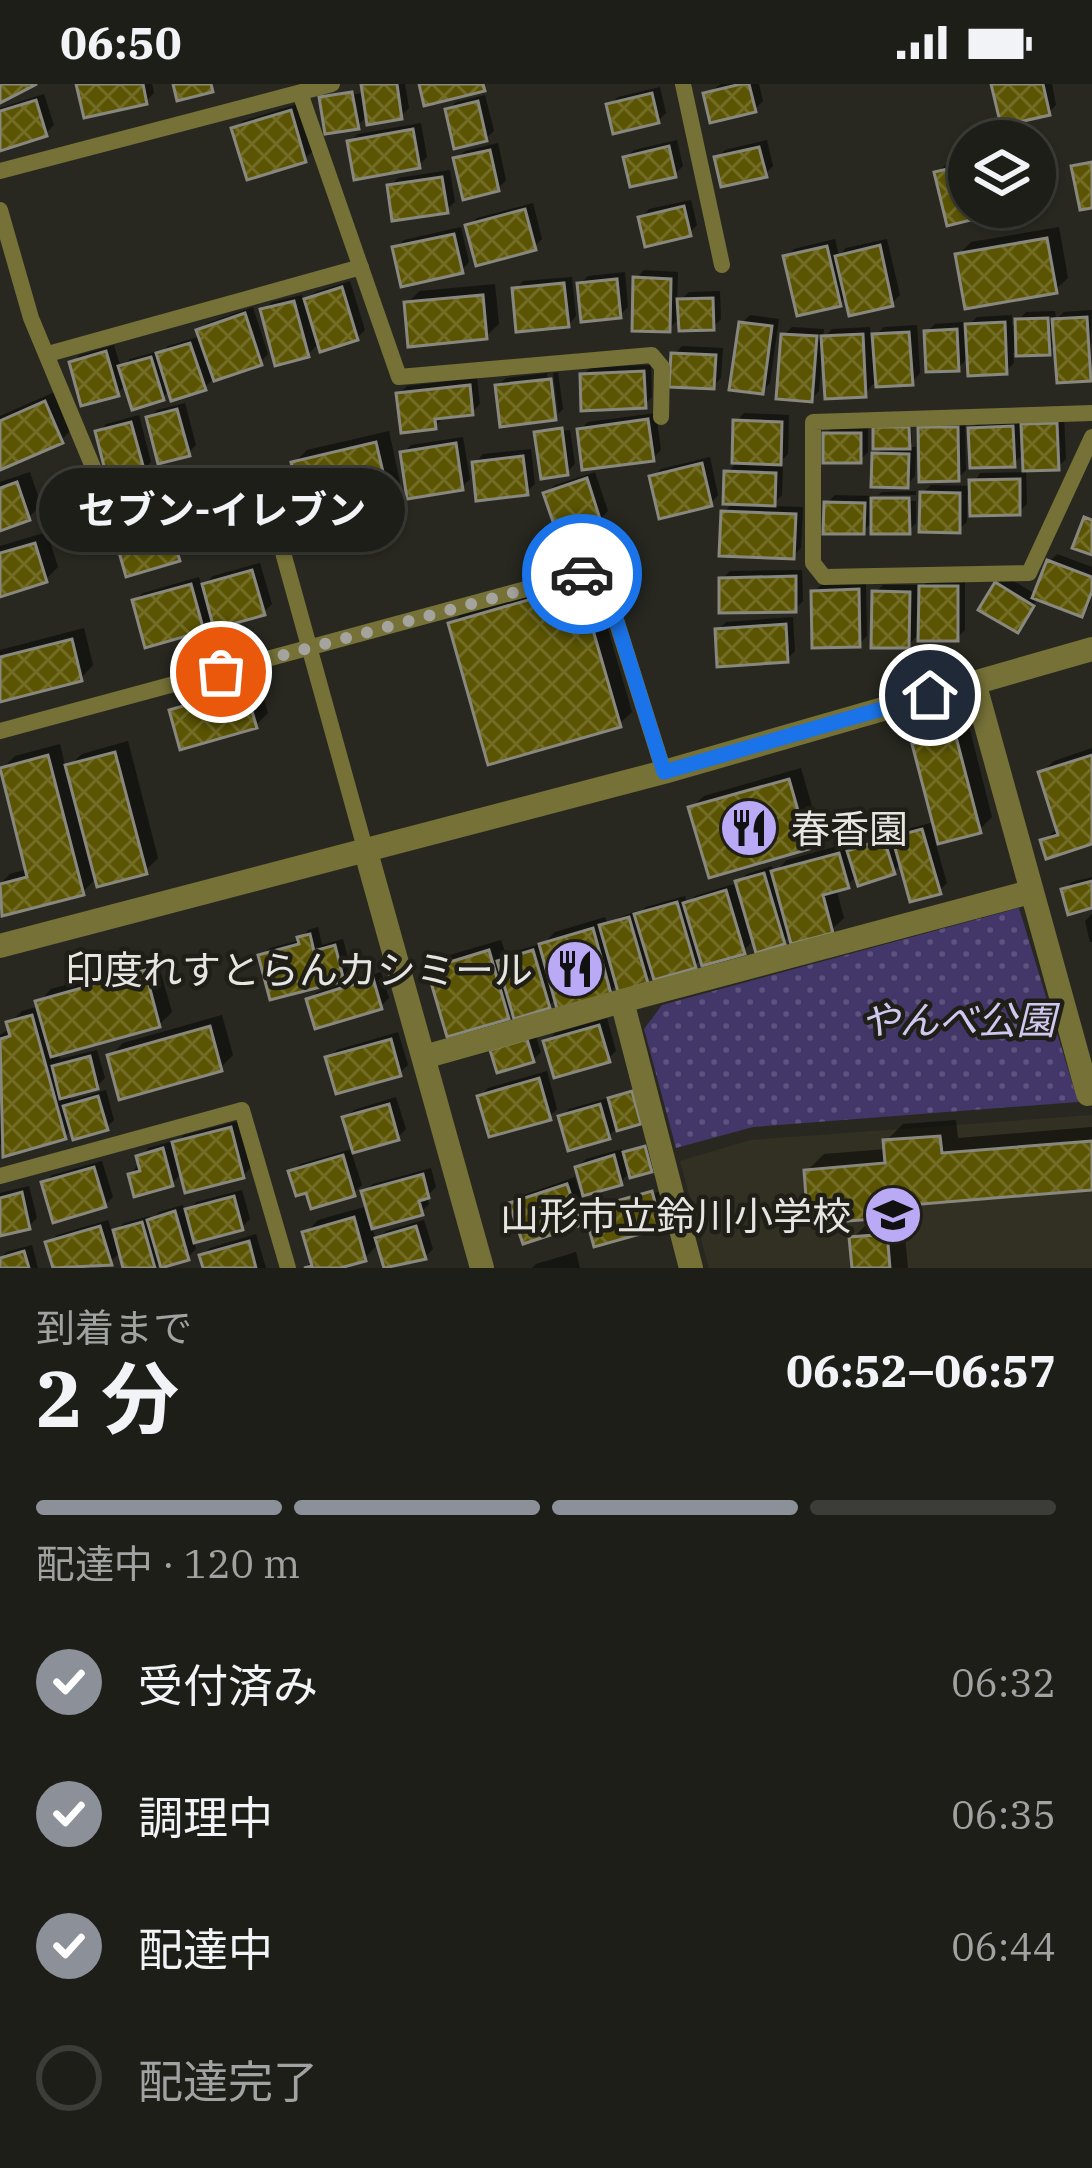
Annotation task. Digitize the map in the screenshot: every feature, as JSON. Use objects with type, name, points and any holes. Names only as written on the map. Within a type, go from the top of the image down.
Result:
[{"type":"street","points":[[0,946],[664,772],[1092,649]]},
{"type":"street","points":[[974,682],[1090,1095]]},
{"type":"street","points":[[366,852],[482,1268]]},
{"type":"street","points":[[424,1057],[1030,892]]},
{"type":"street","points":[[622,1001],[691,1268]]},
{"type":"lane","points":[[0,171],[332,84]]},
{"type":"lane","points":[[683,84],[722,265]]},
{"type":"lane","points":[[299,93],[399,377],[652,355],[662,367],[661,417]]},
{"type":"lane","points":[[0,210],[32,318],[110,508],[129,520],[250,491],[269,502],[366,852]]},
{"type":"lane","points":[[48,354],[361,267]]},
{"type":"lane","points":[[1092,413],[813,422],[813,563],[824,578],[1029,573],[1092,437]]},
{"type":"lane","points":[[0,731],[600,568],[664,772]]},
{"type":"lane","points":[[0,1176],[242,1110],[288,1268]]},
{"type":"shaded area","name":"山形市立鈴川小学校","points":[[1092,1115],[1092,1268],[709,1268],[680,1161],[750,1140]]},
{"type":"green space","name":"やんべ公園","points":[[1019,908],[1078,1102],[753,1127],[676,1148],[644,1029],[662,1005]]},
{"type":"building","points":[[0,84],[37,84],[0,103]]},
{"type":"building","points":[[76,84],[143,84],[147,104],[84,118]]},
{"type":"building","points":[[173,84],[211,84],[213,92],[177,101]]},
{"type":"building","points":[[361,84],[397,84],[402,119],[367,125]]},
{"type":"building","points":[[419,84],[483,84],[485,91],[424,106]]},
{"type":"building","points":[[749,84],[756,112],[710,123],[703,93]]},
{"type":"building","points":[[991,84],[1043,84],[1050,115],[1000,120]]},
{"type":"building","points":[[352,92],[359,129],[325,134],[319,97]]},
{"type":"building","points":[[652,93],[659,123],[613,134],[606,104]]},
{"type":"building","points":[[36,100],[47,136],[0,151],[0,111]]},
{"type":"building","points":[[478,101],[487,141],[454,149],[445,109]]},
{"type":"building","points":[[291,110],[306,162],[247,180],[231,128]]},
{"type":"building","points":[[413,129],[420,168],[354,180],[347,141]]},
{"type":"building","points":[[669,146],[676,177],[630,187],[623,157]]},
{"type":"building","points":[[759,147],[767,177],[721,187],[714,157]]},
{"type":"building","points":[[490,150],[499,191],[463,200],[453,158]]},
{"type":"building","points":[[1092,162],[1092,208],[1080,210],[1071,166]]},
{"type":"building","points":[[948,169],[948,226],[947,226],[934,172]]},
{"type":"building","points":[[442,177],[448,213],[392,221],[387,185]]},
{"type":"building","points":[[684,206],[691,236],[645,247],[638,217]]},
{"type":"building","points":[[525,209],[536,250],[476,266],[465,225]]},
{"type":"building","points":[[454,234],[463,273],[401,287],[392,247]]},
{"type":"building","points":[[1047,238],[1057,293],[965,309],[955,254]]},
{"type":"building","points":[[880,245],[893,306],[849,316],[835,256]]},
{"type":"building","points":[[827,246],[841,306],[797,316],[783,256]]},
{"type":"building","points":[[633,277],[671,279],[670,332],[632,331]]},
{"type":"building","points":[[617,279],[621,318],[581,322],[577,283]]},
{"type":"building","points":[[564,283],[569,327],[516,332],[512,288]]},
{"type":"building","points":[[342,287],[358,340],[320,352],[304,299]]},
{"type":"building","points":[[483,295],[487,339],[408,347],[404,302]]},
{"type":"building","points":[[713,298],[714,330],[679,331],[677,299]]},
{"type":"building","points":[[294,301],[309,357],[275,366],[260,309]]},
{"type":"building","points":[[245,313],[262,365],[214,381],[196,330]]},
{"type":"building","points":[[1087,317],[1091,381],[1057,383],[1052,319]]},
{"type":"building","points":[[1048,318],[1050,355],[1016,356],[1015,319]]},
{"type":"building","points":[[739,322],[772,326],[763,394],[729,390]]},
{"type":"building","points":[[1005,322],[1007,374],[968,376],[965,324]]},
{"type":"building","points":[[957,329],[959,371],[926,372],[924,331]]},
{"type":"building","points":[[909,332],[913,385],[876,387],[872,334]]},
{"type":"building","points":[[781,334],[817,336],[812,402],[776,399]]},
{"type":"building","points":[[863,334],[866,397],[825,399],[821,336]]},
{"type":"building","points":[[190,343],[206,390],[171,401],[156,353]]},
{"type":"building","points":[[106,351],[119,396],[81,406],[69,362]]},
{"type":"building","points":[[671,353],[716,355],[714,389],[669,387]]},
{"type":"building","points":[[151,357],[164,400],[132,410],[118,366]]},
{"type":"building","points":[[644,371],[646,408],[581,411],[580,374]]},
{"type":"building","points":[[551,379],[556,420],[500,427],[495,385]]},
{"type":"building","points":[[470,385],[473,415],[435,419],[436,429],[401,433],[396,393]]},
{"type":"building","points":[[45,401],[63,443],[0,470],[0,421]]},
{"type":"building","points":[[177,409],[190,456],[158,464],[146,417]]},
{"type":"building","points":[[648,419],[654,461],[582,470],[577,429]]},
{"type":"building","points":[[733,420],[782,422],[781,465],[732,463]]},
{"type":"building","points":[[131,422],[145,473],[108,482],[95,431]]},
{"type":"building","points":[[1057,423],[1059,470],[1023,471],[1021,424]]},
{"type":"building","points":[[1013,426],[1015,467],[970,468],[968,428]]},
{"type":"building","points":[[873,427],[909,427],[910,449],[873,449]]},
{"type":"building","points":[[918,427],[958,427],[959,481],[919,482]]},
{"type":"building","points":[[562,428],[568,475],[541,479],[534,432]]},
{"type":"building","points":[[823,433],[861,433],[861,463],[823,463]]},
{"type":"building","points":[[376,442],[389,498],[304,518],[291,462]]},
{"type":"building","points":[[456,443],[463,490],[407,499],[400,452]]},
{"type":"building","points":[[872,453],[909,454],[908,488],[871,487]]},
{"type":"building","points":[[523,456],[528,495],[476,501],[472,462]]},
{"type":"building","points":[[702,463],[712,506],[659,519],[649,476]]},
{"type":"building","points":[[724,471],[776,473],[775,506],[723,504]]},
{"type":"building","points":[[587,478],[601,522],[558,536],[543,493]]},
{"type":"building","points":[[1020,479],[1020,515],[970,516],[969,480]]},
{"type":"building","points":[[17,482],[30,520],[0,531],[0,488]]},
{"type":"building","points":[[920,492],[960,493],[960,533],[919,532]]},
{"type":"building","points":[[871,498],[909,498],[910,534],[871,534]]},
{"type":"building","points":[[824,502],[865,503],[864,534],[823,534]]},
{"type":"building","points":[[721,511],[796,514],[794,559],[719,556]]},
{"type":"building","points":[[1084,517],[1092,520],[1092,555],[1072,548]]},
{"type":"building","points":[[168,522],[180,561],[126,577],[115,538]]},
{"type":"building","points":[[35,543],[47,582],[0,597],[0,553]]},
{"type":"building","points":[[1047,560],[1092,577],[1082,617],[1032,598]]},
{"type":"building","points":[[252,570],[265,615],[214,629],[202,584]]},
{"type":"building","points":[[796,576],[796,612],[719,613],[719,578]]},
{"type":"building","points":[[995,582],[1034,606],[1018,633],[978,610]]},
{"type":"building","points":[[191,584],[204,631],[145,648],[132,600]]},
{"type":"building","points":[[580,585],[621,727],[488,765],[448,623]]},
{"type":"building","points":[[919,586],[958,586],[958,641],[918,641]]},
{"type":"building","points":[[859,589],[860,647],[812,648],[811,591]]},
{"type":"building","points":[[872,591],[910,592],[909,648],[871,648]]},
{"type":"building","points":[[786,624],[788,662],[717,667],[715,629]]},
{"type":"building","points":[[72,639],[82,681],[0,702],[0,657]]},
{"type":"building","points":[[245,688],[257,728],[180,750],[169,710]]},
{"type":"building","points":[[955,733],[981,833],[938,844],[912,744]]},
{"type":"building","points":[[115,752],[147,874],[97,887],[65,765]]},
{"type":"building","points":[[48,755],[84,895],[2,916],[0,884],[27,877],[0,768]]},
{"type":"building","points":[[1092,755],[1092,844],[1046,859],[1040,840],[1058,835],[1038,772]]},
{"type":"building","name":"春香園","points":[[789,779],[809,849],[709,878],[688,807]]},
{"type":"building","points":[[922,829],[941,894],[910,902],[892,837]]},
{"type":"building","points":[[884,839],[895,874],[858,886],[847,851]]},
{"type":"building","points":[[839,853],[849,888],[823,895],[833,933],[791,944],[771,871]]},
{"type":"building","points":[[764,873],[785,944],[756,953],[735,881]]},
{"type":"building","points":[[1092,881],[1092,908],[1068,915],[1061,889]]},
{"type":"building","points":[[726,890],[745,954],[702,966],[683,903]]},
{"type":"building","points":[[677,902],[696,968],[654,980],[634,914]]},
{"type":"building","points":[[629,917],[648,983],[618,992],[599,925]]},
{"type":"building","name":"印度れすとらんカシミール","points":[[593,928],[611,994],[557,1009],[539,944]]},
{"type":"building","points":[[310,934],[314,951],[335,945],[344,981],[270,1000],[258,955],[299,944],[297,937]]},
{"type":"building","points":[[489,950],[509,1019],[447,1037],[427,969]]},
{"type":"building","points":[[533,950],[550,1008],[514,1019],[497,961]]},
{"type":"building","points":[[145,970],[160,1027],[51,1057],[35,1001]]},
{"type":"building","points":[[373,978],[382,1009],[315,1029],[306,999]]},
{"type":"building","points":[[32,1015],[66,1139],[3,1157],[0,1039],[10,1036],[6,1022]]},
{"type":"building","points":[[599,1025],[610,1062],[554,1078],[543,1041]]},
{"type":"building","points":[[210,1026],[222,1071],[119,1100],[107,1055]]},
{"type":"building","points":[[391,1039],[401,1076],[336,1094],[325,1057]]},
{"type":"building","points":[[527,1039],[534,1062],[497,1073],[490,1050]]},
{"type":"building","points":[[90,1056],[98,1089],[60,1099],[52,1066]]},
{"type":"building","points":[[539,1078],[551,1120],[489,1137],[477,1096]]},
{"type":"building","points":[[632,1091],[641,1124],[617,1131],[608,1098]]},
{"type":"building","points":[[98,1096],[108,1130],[73,1140],[63,1106]]},
{"type":"building","points":[[389,1104],[399,1140],[353,1153],[342,1117]]},
{"type":"building","points":[[600,1104],[610,1139],[568,1151],[558,1116]]},
{"type":"building","points":[[231,1127],[244,1178],[185,1193],[172,1142]]},
{"type":"building","points":[[940,1136],[942,1153],[1092,1141],[1092,1190],[885,1207],[890,1268],[852,1268],[849,1237],[875,1235],[874,1219],[808,1224],[804,1170],[885,1163],[883,1140]]},
{"type":"building","points":[[645,1146],[652,1172],[630,1178],[623,1152]]},
{"type":"building","points":[[163,1148],[173,1186],[134,1197],[128,1174],[140,1171],[136,1156]]},
{"type":"building","points":[[343,1155],[355,1196],[311,1209],[306,1193],[296,1196],[288,1171]]},
{"type":"building","points":[[614,1155],[622,1185],[583,1196],[575,1167]]},
{"type":"building","points":[[94,1167],[106,1207],[53,1223],[41,1182]]},
{"type":"building","points":[[423,1174],[429,1198],[419,1201],[423,1215],[372,1229],[361,1191]]},
{"type":"building","points":[[567,1184],[581,1225],[523,1244],[509,1203]]},
{"type":"building","points":[[652,1191],[662,1228],[594,1247],[584,1210]]},
{"type":"building","points":[[22,1192],[30,1229],[0,1236],[0,1198]]},
{"type":"building","points":[[234,1196],[243,1230],[194,1243],[185,1209]]},
{"type":"building","points":[[175,1211],[189,1260],[161,1268],[147,1220]]},
{"type":"building","points":[[354,1217],[366,1261],[340,1268],[304,1268],[312,1266],[302,1232]]},
{"type":"building","points":[[142,1222],[155,1268],[123,1268],[113,1230]]},
{"type":"building","points":[[100,1226],[112,1265],[53,1268],[45,1242]]},
{"type":"building","points":[[416,1226],[426,1259],[384,1268],[375,1238]]},
{"type":"building","points":[[249,1241],[256,1268],[203,1268],[199,1255]]},
{"type":"building","points":[[24,1251],[29,1268],[0,1268],[0,1258]]},
{"type":"way so far","points":[[221,672],[582,574]]},
{"type":"place","name":"セブン-イレブン","points":[[221,672]]},
{"type":"place","name":"春香園","points":[[749,828]]},
{"type":"place","name":"印度れすとらんカシミール","points":[[575,969]]},
{"type":"place","name":"山形市立鈴川小学校","points":[[893,1215]]},
{"type":"route","points":[[582,574],[600,568],[664,772],[930,695]]}]
